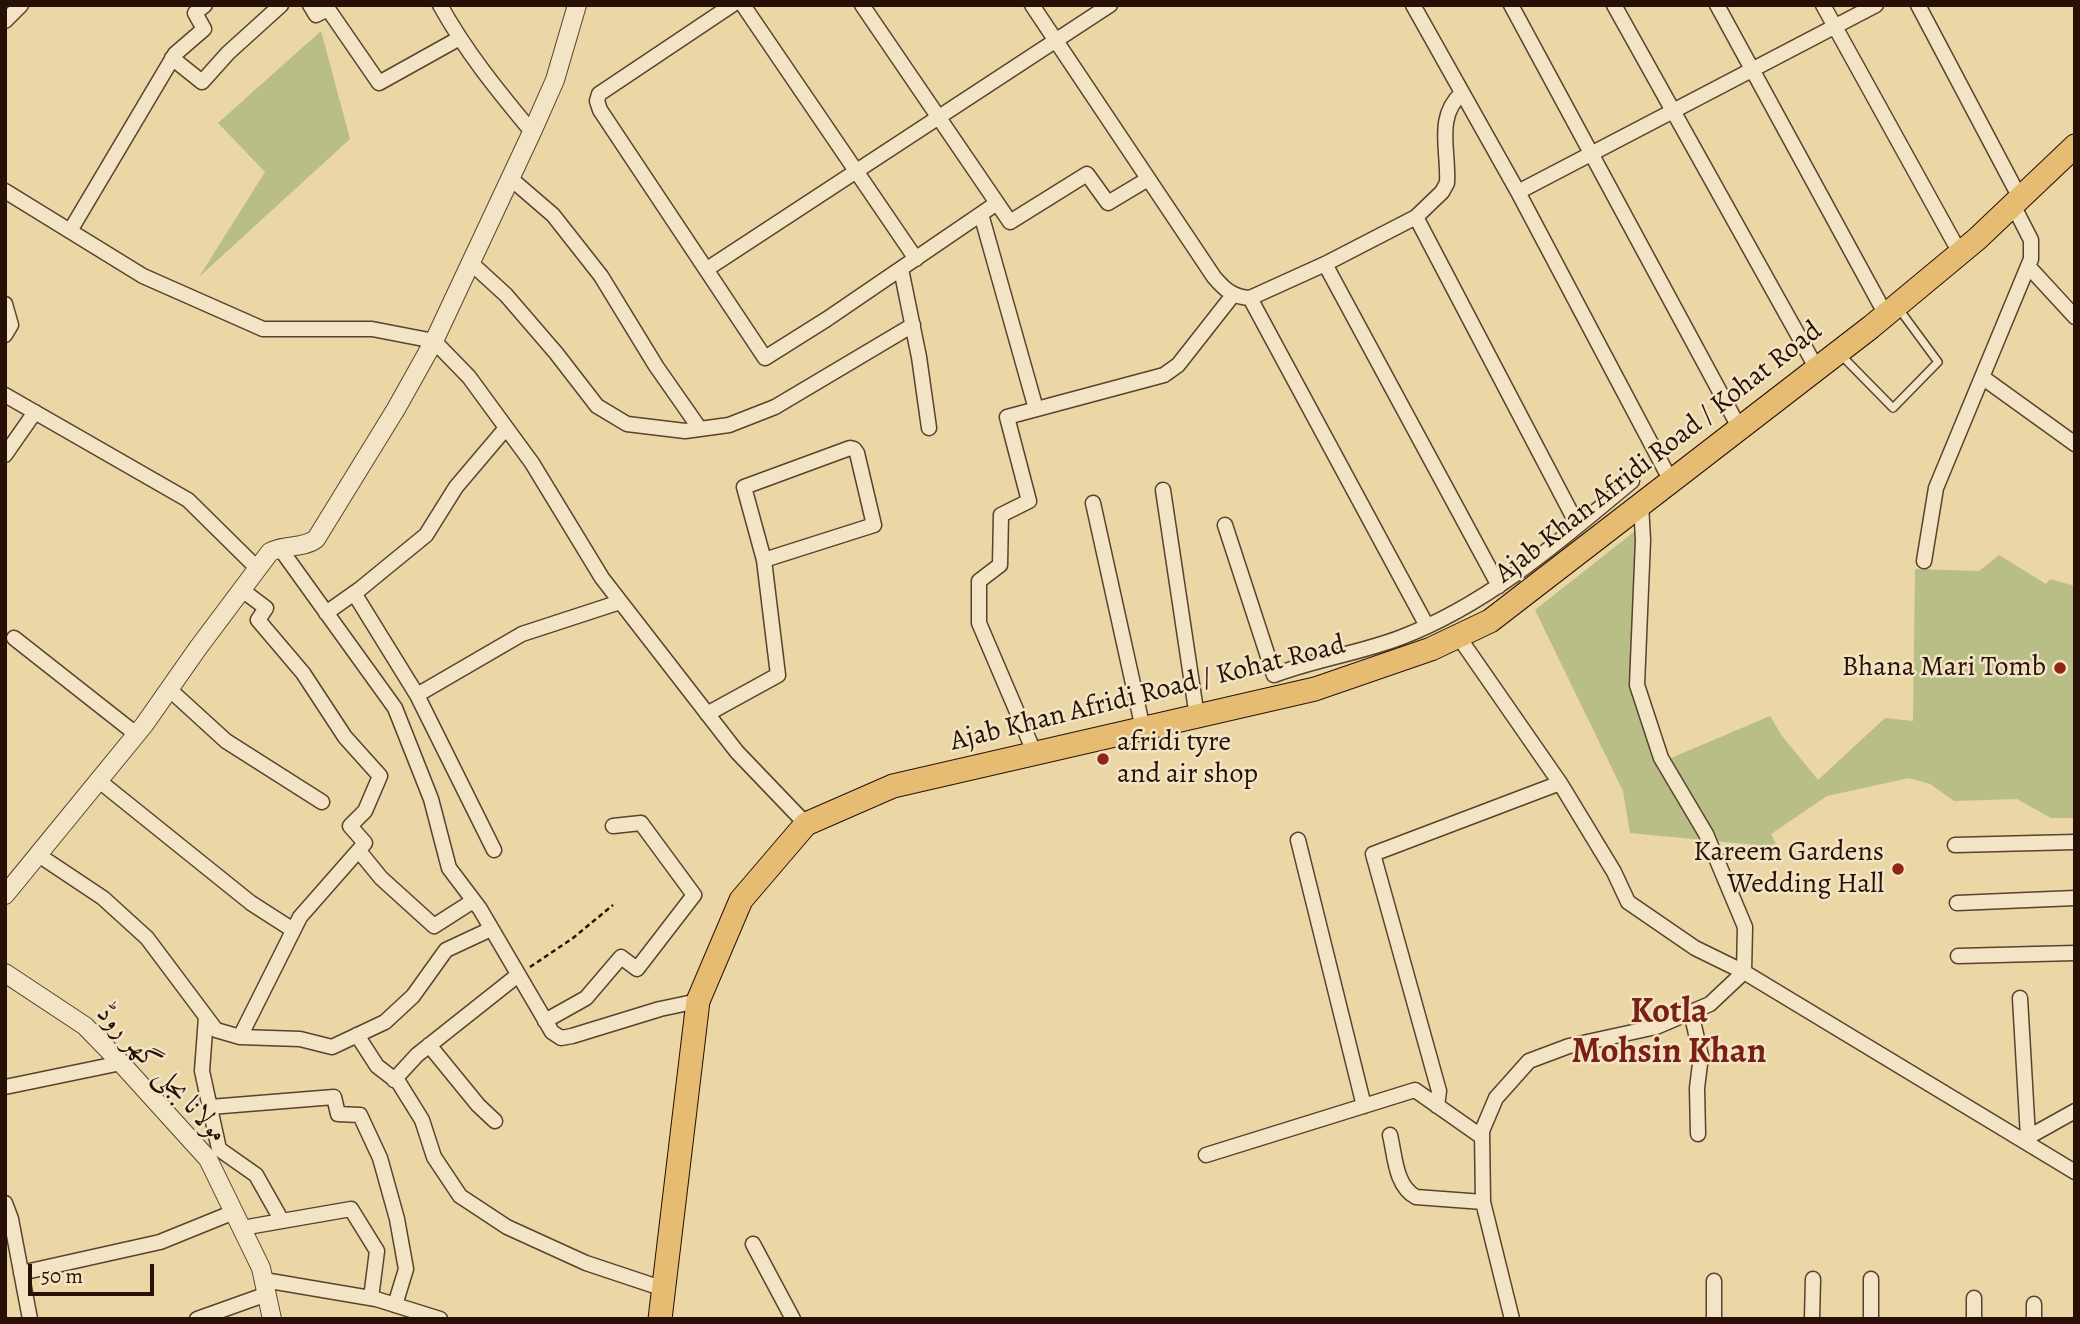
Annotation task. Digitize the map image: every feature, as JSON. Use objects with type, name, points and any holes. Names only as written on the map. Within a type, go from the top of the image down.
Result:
[{"type":"main road","name":"Ajab Khan Afridi Road / Kohat Road","points":[[660,1319],[698,1001],[741,900],[806,824],[893,786],[1315,690],[1431,649],[1490,621],[1891,310],[1960,253],[2075,146]]},
{"type":"street","points":[[5,21],[20,5]]},
{"type":"street","points":[[70,231],[173,58],[204,29],[195,13],[205,5]]},
{"type":"street","points":[[173,58],[202,82],[228,53],[281,5]]},
{"type":"street","points":[[310,5],[316,15],[328,9],[379,83],[458,38]]},
{"type":"street","points":[[440,5],[458,38],[532,132]]},
{"type":"street","points":[[5,895],[136,734],[270,552],[279,547],[309,544],[316,539],[396,409],[434,341],[555,80],[577,5]]},
{"type":"street","points":[[732,5],[599,94],[597,101],[600,110],[765,358],[997,203]]},
{"type":"street","points":[[743,5],[916,259]]},
{"type":"street","points":[[862,5],[1010,222],[1087,174],[1108,203],[1148,179]]},
{"type":"street","points":[[1032,5],[1214,277],[1233,295],[1250,298],[1325,264],[1416,217],[1442,192],[1447,183],[1445,120],[1448,107],[1462,93]]},
{"type":"street","points":[[707,269],[1110,5]]},
{"type":"street","points":[[1413,5],[1518,192],[1672,482]]},
{"type":"street","points":[[1511,5],[1740,429]]},
{"type":"street","points":[[1614,5],[1817,369]]},
{"type":"street","points":[[1717,5],[1891,310]]},
{"type":"street","points":[[1823,5],[1960,253]]},
{"type":"street","points":[[1518,192],[1876,5]]},
{"type":"street","points":[[1918,5],[2016,202],[2031,240],[2031,259],[1936,488],[1924,561]]},
{"type":"street","points":[[510,178],[553,215],[601,276],[656,366],[700,429]]},
{"type":"street","points":[[5,191],[143,276],[263,329],[372,329],[434,341],[469,377],[532,463],[602,578],[620,602],[737,752],[806,824]]},
{"type":"street","points":[[981,215],[1036,409]]},
{"type":"street","points":[[1416,217],[1577,526]]},
{"type":"street","points":[[471,263],[506,295],[556,353],[597,407],[627,424],[685,431],[729,425],[775,407],[912,325]]},
{"type":"street","points":[[1325,264],[1499,586]]},
{"type":"street","points":[[2028,266],[2075,317]]},
{"type":"street","points":[[901,269],[929,428]]},
{"type":"street","points":[[1035,754],[979,623],[979,581],[1000,565],[1001,515],[1029,501],[1007,416],[1164,375],[1178,365],[1233,295]]},
{"type":"street","points":[[1250,298],[1427,626]]},
{"type":"street","points":[[5,304],[11,325],[5,335]]},
{"type":"street","points":[[1982,377],[2075,444]]},
{"type":"street","points":[[5,395],[188,500],[258,569]]},
{"type":"street","points":[[5,455],[35,412]]},
{"type":"street","points":[[326,613],[426,535],[456,487],[506,428]]},
{"type":"street","points":[[707,714],[778,675],[764,559],[744,487],[850,448],[854,449],[874,525],[764,559]]},
{"type":"street","points":[[1225,525],[1274,675],[1300,665],[1362,650],[1427,626],[1499,586],[1632,481]]},
{"type":"street","points":[[1163,490],[1197,717]]},
{"type":"street","points":[[1093,503],[1143,729]]},
{"type":"street","points":[[1512,1319],[1483,1202],[1482,1131],[1496,1098],[1528,1061],[1569,1046],[1656,1027],[1710,1003],[1744,972],[1745,928],[1706,834],[1661,758],[1637,685],[1643,540],[1641,503]]},
{"type":"street","points":[[279,547],[395,708],[431,799],[449,869],[491,929],[552,1032],[561,1038],[660,1009],[698,1001]]},
{"type":"street","points":[[240,1037],[300,917],[365,843],[350,826],[365,811],[380,776],[345,737],[303,673],[258,620],[266,608],[242,590]]},
{"type":"street","points":[[354,593],[417,695],[494,850]]},
{"type":"street","points":[[417,695],[522,634],[620,602]]},
{"type":"street","points":[[1458,636],[1560,783],[1614,872],[1628,902],[1695,948],[1744,972],[2025,1139],[2075,1172]]},
{"type":"street","points":[[14,638],[136,734]]},
{"type":"street","points":[[169,689],[226,741],[322,802]]},
{"type":"street","points":[[98,780],[251,903],[293,930]]},
{"type":"street","points":[[1437,1106],[1438,1091],[1373,854],[1560,783]]},
{"type":"street","points":[[545,1021],[586,998],[621,957],[637,970],[694,895],[641,823],[613,826]]},
{"type":"street","points":[[1298,841],[1364,1106]]},
{"type":"street","points":[[1955,845],[2075,842]]},
{"type":"street","points":[[359,851],[381,878],[434,926],[473,901]]},
{"type":"street","points":[[37,854],[103,898],[147,939],[216,1030],[240,1037],[300,1039],[332,1047],[385,1022],[413,996],[446,950],[491,929]]},
{"type":"street","points":[[1957,903],[2075,898]]},
{"type":"street","points":[[1958,956],[2075,953]]},
{"type":"street","name":"مولانا بجلی گھر روڈ","points":[[5,972],[85,1026],[208,1159],[261,1268],[272,1319]]},
{"type":"street","points":[[394,1080],[429,1045],[518,975]]},
{"type":"street","points":[[2020,998],[2025,1139]]},
{"type":"street","points":[[1691,1012],[1701,1056],[1697,1088],[1698,1134]]},
{"type":"street","points":[[206,1017],[202,1071],[219,1149],[256,1175],[282,1220]]},
{"type":"street","points":[[357,1035],[377,1066],[398,1083],[422,1120],[434,1157],[460,1196],[508,1227],[586,1263],[663,1289]]},
{"type":"street","points":[[429,1045],[478,1105],[495,1121]]},
{"type":"street","points":[[5,1087],[121,1063]]},
{"type":"street","points":[[1206,1155],[1415,1090],[1482,1137]]},
{"type":"street","points":[[210,1107],[334,1097],[338,1114],[360,1115],[380,1158],[397,1219],[405,1269],[396,1304]]},
{"type":"street","points":[[2025,1139],[2075,1111]]},
{"type":"street","points":[[1390,1135],[1401,1180],[1411,1194],[1416,1197],[1483,1202]]},
{"type":"street","points":[[5,1203],[11,1219],[30,1319]]},
{"type":"street","points":[[242,1228],[351,1209],[377,1251],[370,1298]]},
{"type":"street","points":[[21,1273],[160,1242],[234,1212]]},
{"type":"street","points":[[753,1244],[793,1319]]},
{"type":"street","points":[[1812,1319],[1813,1279]]},
{"type":"street","points":[[1871,1279],[1871,1319]]},
{"type":"street","points":[[1714,1281],[1714,1319]]},
{"type":"street","points":[[197,1319],[265,1287],[370,1298],[434,1315],[440,1319]]},
{"type":"street","points":[[1974,1298],[1974,1319]]},
{"type":"lane","points":[[1838,352],[1893,408],[1938,362],[1891,310]]},
{"type":"path","points":[[518,975],[573,938],[613,905]]},
{"type":"green space","points":[[321,31],[350,139],[199,277],[265,172],[218,123]]},
{"type":"green space","points":[[1649,520],[1643,540],[1637,685],[1664,761],[1770,716],[1782,736],[1818,780],[1885,718],[1913,721],[1915,569],[1979,571],[1999,555],[2046,584],[2050,579],[2075,586],[2075,818],[2051,818],[2017,799],[1954,801],[1930,784],[1909,778],[1827,796],[1771,834],[1776,844],[1767,846],[1630,833],[1623,791],[1535,610]]},
{"type":"place","name":"Bhana Mari Tomb","points":[[2060,668]]},
{"type":"place","name":"afridi tyre and air shop","points":[[1103,759]]},
{"type":"place","name":"Kareem Gardens Wedding Hall","points":[[1898,869]]},
{"type":"district","name":"Kotla Mohsin Khan","points":[[1669,1033]]}]
